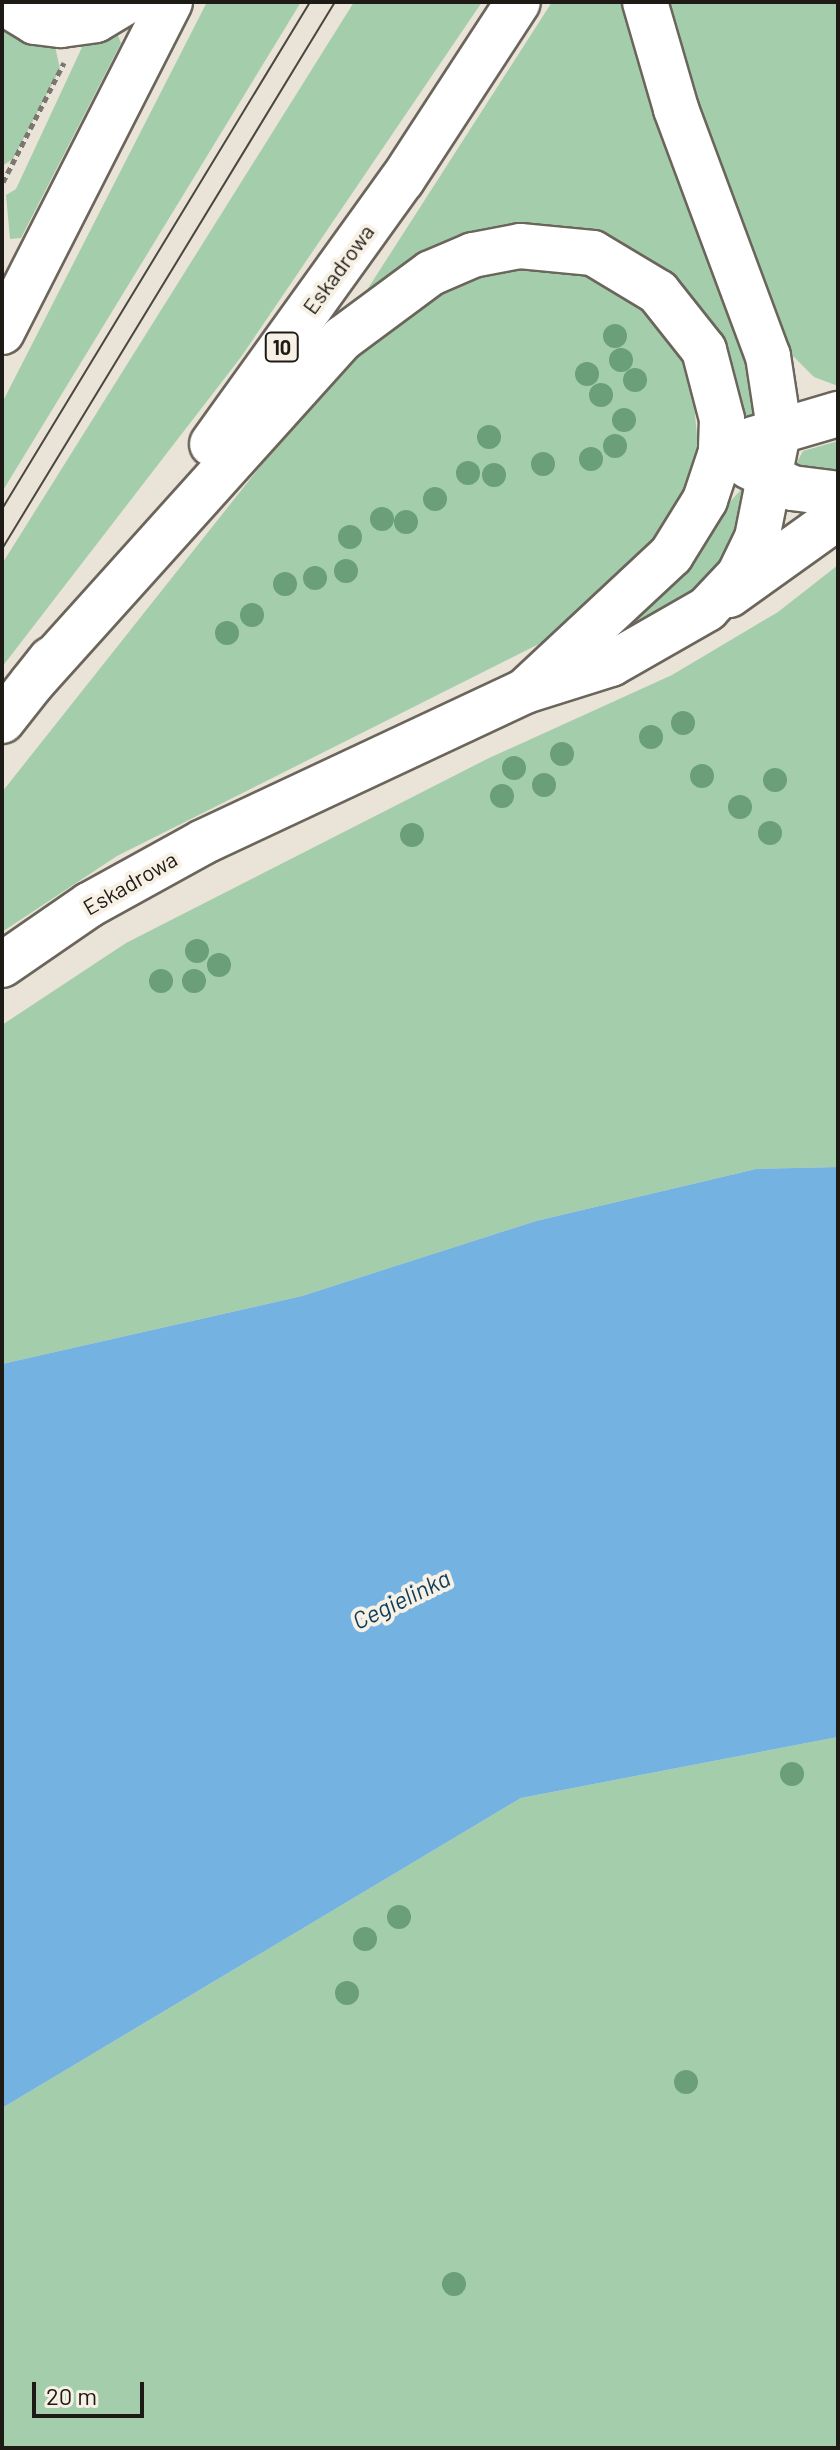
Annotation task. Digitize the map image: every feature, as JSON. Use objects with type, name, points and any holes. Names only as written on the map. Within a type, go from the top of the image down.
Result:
[{"type":"main road","points":[[2,2],[35,22],[69,25],[126,2]]},
{"type":"main road","points":[[2,332],[170,2]]},
{"type":"main road","name":"Eskadrowa","points":[[32,683],[394,193],[518,2]]},
{"type":"main road","name":"Eskadrowa","points":[[645,2],[676,109],[768,356],[779,428],[774,479],[739,575],[707,609]]},
{"type":"main road","name":"Eskadrowa","points":[[32,683],[343,338],[431,273],[473,255],[520,246],[593,253],[658,292],[704,350],[722,419],[721,452],[705,500],[671,555],[525,691]]},
{"type":"main road","points":[[721,452],[779,428],[838,414]]},
{"type":"main road","points":[[721,452],[774,479],[838,494]]},
{"type":"main road","name":"Eskadrowa","points":[[2,965],[89,905],[203,842],[525,691],[611,664],[707,609],[838,517]]},
{"type":"main road","name":"10","points":[[2,721],[32,683]]},
{"type":"path","points":[[3,182],[61,75],[68,45]]},
{"type":"green space","points":[[207,2],[301,2],[2,492],[2,403]]},
{"type":"green space","points":[[354,2],[482,2],[241,357],[2,667],[2,564]]},
{"type":"green space","points":[[552,2],[627,2],[738,320],[764,425],[747,425],[721,356],[604,239],[365,293]]},
{"type":"green space","points":[[660,2],[838,2],[838,386],[814,377],[788,351]]},
{"type":"green space","points":[[2,27],[55,46],[60,69],[13,159],[2,166]]},
{"type":"green space","points":[[117,33],[121,43],[21,238],[10,239],[6,195],[16,189],[84,43]]},
{"type":"green space","points":[[549,263],[608,280],[663,321],[691,370],[699,458],[671,528],[543,642],[117,856],[2,932],[2,792],[312,401],[369,343],[462,279]]},
{"type":"green space","points":[[838,441],[838,479],[795,466],[803,451]]},
{"type":"green space","points":[[747,483],[756,488],[725,559],[681,606],[619,645],[610,635]]},
{"type":"green space","points":[[838,565],[838,1167],[756,1169],[536,1221],[302,1296],[2,1364],[2,1025],[126,943],[489,758],[672,675],[778,612]]},
{"type":"green space","points":[[838,1737],[838,2448],[2,2448],[2,2108],[521,1798]]},
{"type":"water","name":"Cegielinka","points":[[838,1167],[838,1737],[521,1798],[2,2108],[2,1364],[302,1296],[536,1221],[756,1169]]},
{"type":"tram line","points":[[2,509],[310,2]]},
{"type":"tram line","points":[[2,549],[335,2]]}]
